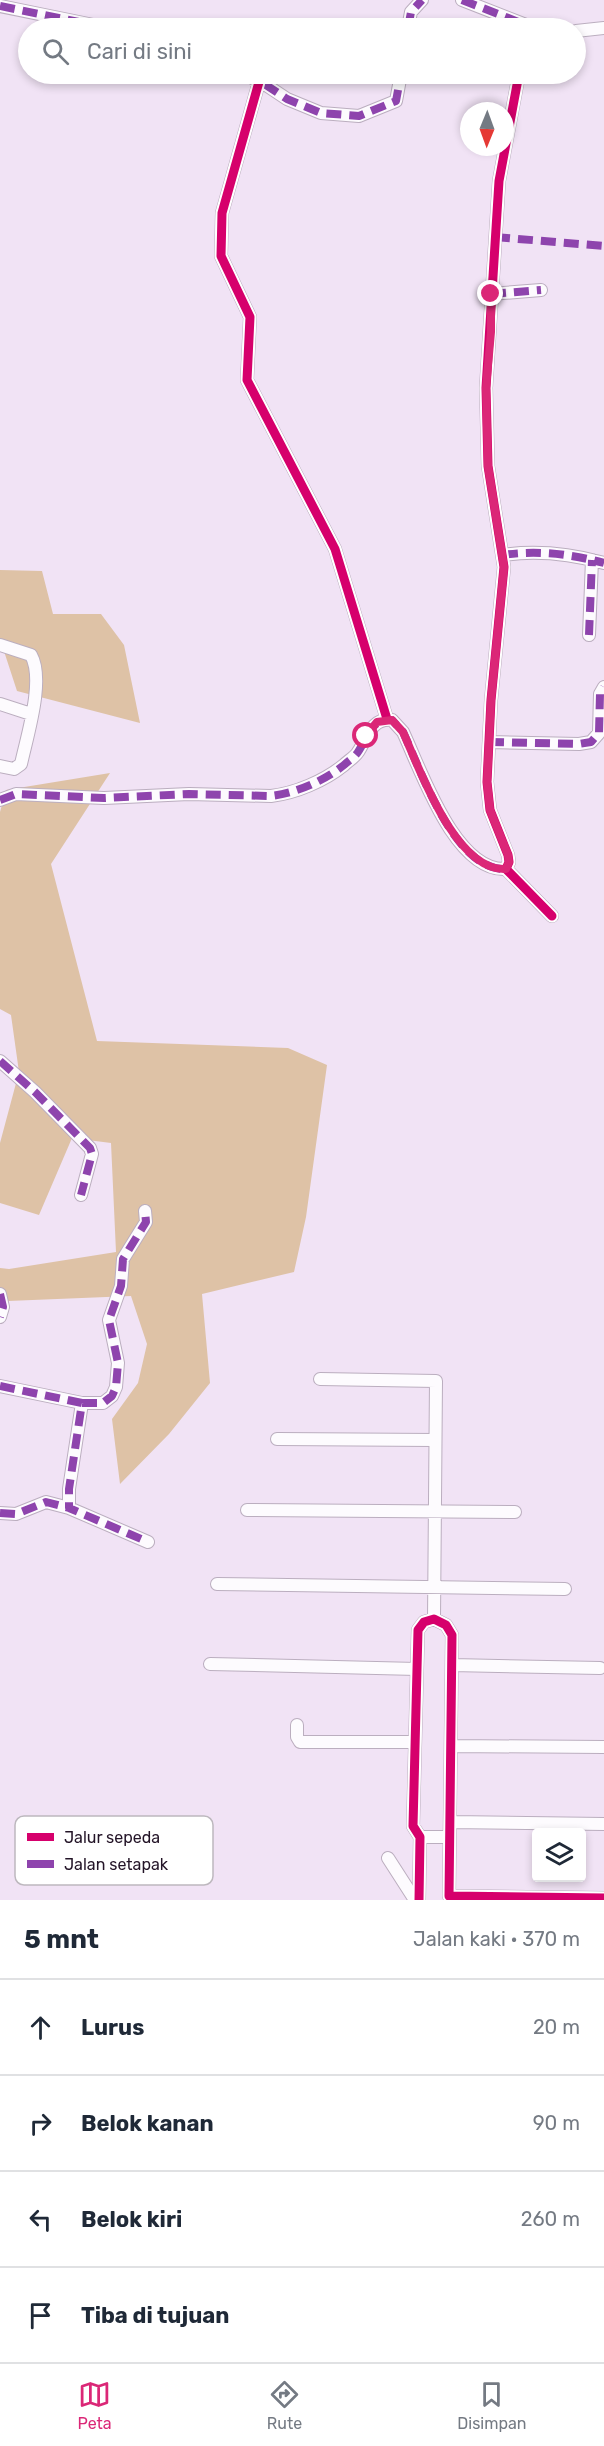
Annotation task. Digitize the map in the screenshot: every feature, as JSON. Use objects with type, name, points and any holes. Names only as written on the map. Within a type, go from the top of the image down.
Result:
[{"type":"street","points":[[410,18],[411,12],[422,0]]},
{"type":"street","points":[[462,0],[508,18]]},
{"type":"street","points":[[0,6],[59,18]]},
{"type":"street","points":[[586,30],[604,28]]},
{"type":"street","points":[[258,84],[222,213],[222,256],[250,317],[247,380],[335,549],[387,719]]},
{"type":"street","points":[[264,84],[287,99],[321,113],[359,117],[396,101],[399,84]]},
{"type":"street","points":[[506,869],[509,862],[508,855],[490,810],[487,782],[504,575],[503,555],[488,466],[486,388],[499,181],[517,84]]},
{"type":"street","points":[[491,294],[541,290]]},
{"type":"street","points":[[503,555],[540,553],[598,562],[589,635]]},
{"type":"street","points":[[0,645],[31,655],[37,665],[37,681],[21,764],[14,769],[0,766]]},
{"type":"street","points":[[489,742],[579,744],[591,742],[598,733],[600,694],[604,687]]},
{"type":"street","points":[[0,704],[31,714]]},
{"type":"street","points":[[0,800],[16,794],[104,798],[189,794],[271,796],[284,794],[301,789],[342,767],[358,753],[366,736],[377,722],[387,719],[392,720],[403,732],[453,836],[478,860],[497,870],[506,869]]},
{"type":"street","points":[[506,869],[552,916]]},
{"type":"street","points":[[0,1062],[35,1092],[90,1148],[92,1154],[81,1195]]},
{"type":"street","points":[[0,1386],[82,1403],[103,1403],[112,1396],[116,1387],[118,1363],[109,1320],[121,1286],[125,1254],[146,1222],[145,1211]]},
{"type":"street","points":[[0,1294],[3,1307],[0,1317]]},
{"type":"street","points":[[320,1379],[436,1381],[434,1619]]},
{"type":"street","points":[[69,1508],[69,1489],[82,1403]]},
{"type":"street","points":[[277,1439],[435,1440]]},
{"type":"street","points":[[0,1513],[16,1514],[46,1502],[69,1508],[148,1542]]},
{"type":"street","points":[[247,1510],[515,1512]]},
{"type":"street","points":[[216,1584],[565,1589]]},
{"type":"street","points":[[417,1900],[420,1837],[413,1826],[418,1630],[424,1622],[434,1619],[446,1625],[452,1635],[449,1896],[604,1898]]},
{"type":"street","points":[[210,1664],[417,1669]]},
{"type":"street","points":[[452,1665],[600,1668]]},
{"type":"street","points":[[297,1725],[297,1737],[300,1742],[416,1742]]},
{"type":"street","points":[[451,1746],[604,1747]]},
{"type":"street","points":[[450,1822],[604,1824]]},
{"type":"street","points":[[420,1837],[450,1837]]},
{"type":"street","points":[[388,1858],[417,1900]]},
{"type":"shaded area","points":[[0,570],[42,571],[53,614],[101,614],[124,645],[140,723],[17,691],[0,639]]},
{"type":"shaded area","points":[[110,773],[51,864],[97,1041],[288,1048],[327,1065],[306,1217],[294,1272],[202,1294],[210,1383],[169,1434],[120,1484],[112,1419],[138,1383],[147,1344],[131,1296],[8,1301],[0,1309],[0,1268],[9,1269],[116,1252],[111,1143],[72,1138],[39,1215],[0,1203],[0,1143],[19,1072],[11,1015],[0,1009],[0,812],[6,790]]},
{"type":"marked path","points":[[410,18],[411,12],[422,0]]},
{"type":"marked path","points":[[462,0],[508,18]]},
{"type":"marked path","points":[[0,6],[59,18]]},
{"type":"marked path","points":[[264,84],[287,99],[321,113],[359,116],[396,101],[399,84]]},
{"type":"marked path","points":[[495,237],[604,246]]},
{"type":"marked path","points":[[491,294],[541,290]]},
{"type":"marked path","points":[[503,555],[554,554],[604,563]]},
{"type":"marked path","points":[[589,635],[592,560]]},
{"type":"marked path","points":[[489,742],[579,744],[591,742],[599,733],[600,694],[604,687]]},
{"type":"marked path","points":[[0,800],[16,794],[104,798],[189,794],[271,796],[309,785],[336,771],[357,754],[374,725],[385,720],[392,720],[403,732],[430,793],[456,837],[471,854],[488,866],[506,869]]},
{"type":"marked path","points":[[0,1061],[35,1092],[90,1148],[92,1154],[81,1195]]},
{"type":"marked path","points":[[82,1403],[103,1403],[112,1396],[116,1387],[118,1363],[109,1320],[121,1286],[123,1259],[146,1222],[145,1211]]},
{"type":"marked path","points":[[0,1294],[3,1307],[0,1317]]},
{"type":"marked path","points":[[0,1386],[82,1403],[69,1489],[69,1508],[148,1542]]},
{"type":"marked path","points":[[0,1513],[16,1514],[46,1502],[69,1508]]},
{"type":"cycle path","points":[[258,84],[222,213],[221,256],[250,317],[247,380],[335,549],[387,719]]},
{"type":"cycle path","points":[[517,84],[499,181],[486,388],[488,466],[504,567],[491,700],[487,782],[490,810],[508,855],[509,862],[506,869],[552,916]]},
{"type":"cycle path","points":[[419,1900],[420,1837],[413,1826],[418,1630],[424,1622],[434,1619],[446,1625],[452,1635],[449,1896],[604,1898]]},
{"type":"route","points":[[366,736],[377,722],[392,720],[403,732],[453,836],[478,860],[497,870],[506,869],[509,862],[508,855],[490,810],[487,782],[491,700],[504,567],[488,466],[486,388],[491,332],[491,294]]}]
